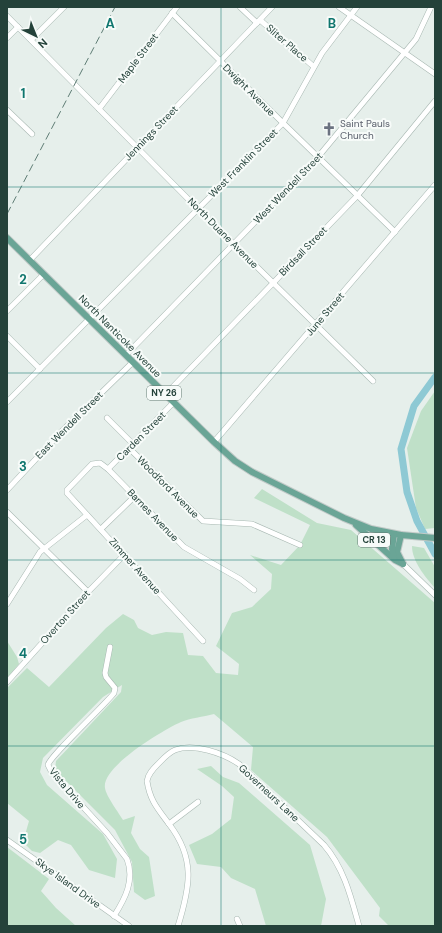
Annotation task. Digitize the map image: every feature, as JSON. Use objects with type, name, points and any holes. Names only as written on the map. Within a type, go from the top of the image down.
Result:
[{"type":"main road","name":"North Nanticoke Avenue","points":[[7,238],[235,461],[252,472],[344,518]]},
{"type":"main road","name":"NY 26","points":[[344,518],[371,529],[401,535],[435,538]]},
{"type":"main road","name":"CR 13","points":[[344,518],[361,529],[395,560],[403,564]]},
{"type":"main road","name":"CR 13","points":[[394,534],[392,553],[395,560]]},
{"type":"main road","name":"CR 13","points":[[401,535],[397,552],[403,564]]},
{"type":"street","points":[[31,40],[64,7]]},
{"type":"street","name":"Maple Street","points":[[99,108],[177,7]]},
{"type":"street","name":"Sliter Place","points":[[240,7],[313,66]]},
{"type":"street","name":"Jennings Street","points":[[30,260],[272,7]]},
{"type":"street","points":[[339,7],[435,74]]},
{"type":"street","name":"West Franklin Street","points":[[7,402],[283,123],[313,66],[357,7]]},
{"type":"street","name":"West Wendell Street","points":[[126,355],[318,157],[405,53],[421,30],[431,7]]},
{"type":"street","name":"Dwight Avenue","points":[[172,13],[220,62],[395,232]]},
{"type":"street","name":"North Duane Avenue","points":[[7,16],[137,148],[373,381]]},
{"type":"street","points":[[7,38],[18,27]]},
{"type":"street","name":"Birdsall Street","points":[[166,394],[272,282],[357,196],[435,101]]},
{"type":"street","points":[[7,110],[32,134]]},
{"type":"street","name":"June Street","points":[[214,442],[435,185]]},
{"type":"street","points":[[7,311],[44,274]]},
{"type":"street","points":[[7,336],[40,369]]},
{"type":"street","name":"East Wendell Street","points":[[7,490],[61,432],[133,362]]},
{"type":"street","name":"Carden Street","points":[[108,469],[174,402]]},
{"type":"street","points":[[107,418],[133,444]]},
{"type":"street","name":"Woodford Avenue","points":[[129,448],[203,521],[252,524],[300,545]]},
{"type":"street","name":"Barnes Avenue","points":[[67,493],[67,490],[96,462],[103,464],[184,547],[240,579],[254,590]]},
{"type":"street","name":"Zimmer Avenue","points":[[67,493],[203,640]]},
{"type":"street","points":[[101,529],[135,496]]},
{"type":"street","points":[[7,512],[88,592]]},
{"type":"street","points":[[7,604],[44,548],[64,535],[88,515]]},
{"type":"street","name":"Overton Street","points":[[7,682],[124,554]]},
{"type":"street","name":"CR 13","points":[[403,564],[435,595]]},
{"type":"street","name":"Vista Drive","points":[[110,647],[105,673],[106,677],[115,688],[114,693],[52,758],[48,765],[52,773],[107,833],[127,859],[128,893],[114,916]]},
{"type":"street","name":"Governeurs Lane","points":[[178,926],[188,887],[189,872],[183,846],[170,824],[152,801],[147,782],[150,773],[168,753],[179,749],[192,748],[207,751],[234,760],[259,782],[332,854],[345,879],[359,926]]},
{"type":"street","points":[[170,824],[198,802]]},
{"type":"street","name":"Skye Island Drive","points":[[7,840],[129,926]]},
{"type":"street","points":[[237,919],[240,926]]},
{"type":"green space","points":[[435,391],[435,528],[425,529],[416,508],[407,448],[421,411]]},
{"type":"green space","points":[[262,489],[317,523],[351,530],[435,603],[435,926],[389,926],[379,916],[380,908],[327,837],[251,770],[253,747],[214,714],[185,721],[172,726],[135,750],[113,770],[106,779],[106,791],[123,820],[135,816],[131,833],[140,849],[149,857],[155,896],[145,900],[134,892],[132,862],[115,830],[55,770],[56,761],[121,692],[122,685],[103,697],[43,758],[40,772],[47,785],[103,834],[117,859],[115,878],[89,870],[71,845],[58,840],[40,853],[32,851],[23,842],[29,821],[7,803],[7,688],[27,668],[49,687],[106,628],[123,614],[134,620],[138,628],[152,635],[166,632],[183,633],[188,655],[203,656],[216,673],[238,675],[239,664],[216,646],[232,613],[252,607],[271,589],[272,574],[250,555],[281,565],[300,545],[310,525],[254,498]]},
{"type":"green space","points":[[412,546],[424,548],[435,567],[435,588],[423,574],[414,557]]},
{"type":"green space","points":[[7,641],[17,657],[19,664],[7,678]]},
{"type":"green space","points":[[211,766],[223,777],[239,783],[310,845],[326,899],[321,926],[266,926],[255,889],[231,878],[221,867],[197,864],[189,845],[212,834],[231,819],[234,797],[222,786],[197,769]]},
{"type":"green space","points":[[7,847],[49,879],[41,891],[56,908],[76,926],[7,926]]},
{"type":"waterway","points":[[435,377],[414,406],[401,449],[407,492],[417,521],[435,554]]},
{"type":"railway","points":[[7,214],[115,7]]},
{"type":"place","name":"Saint Pauls Church","points":[[329,129]]}]
